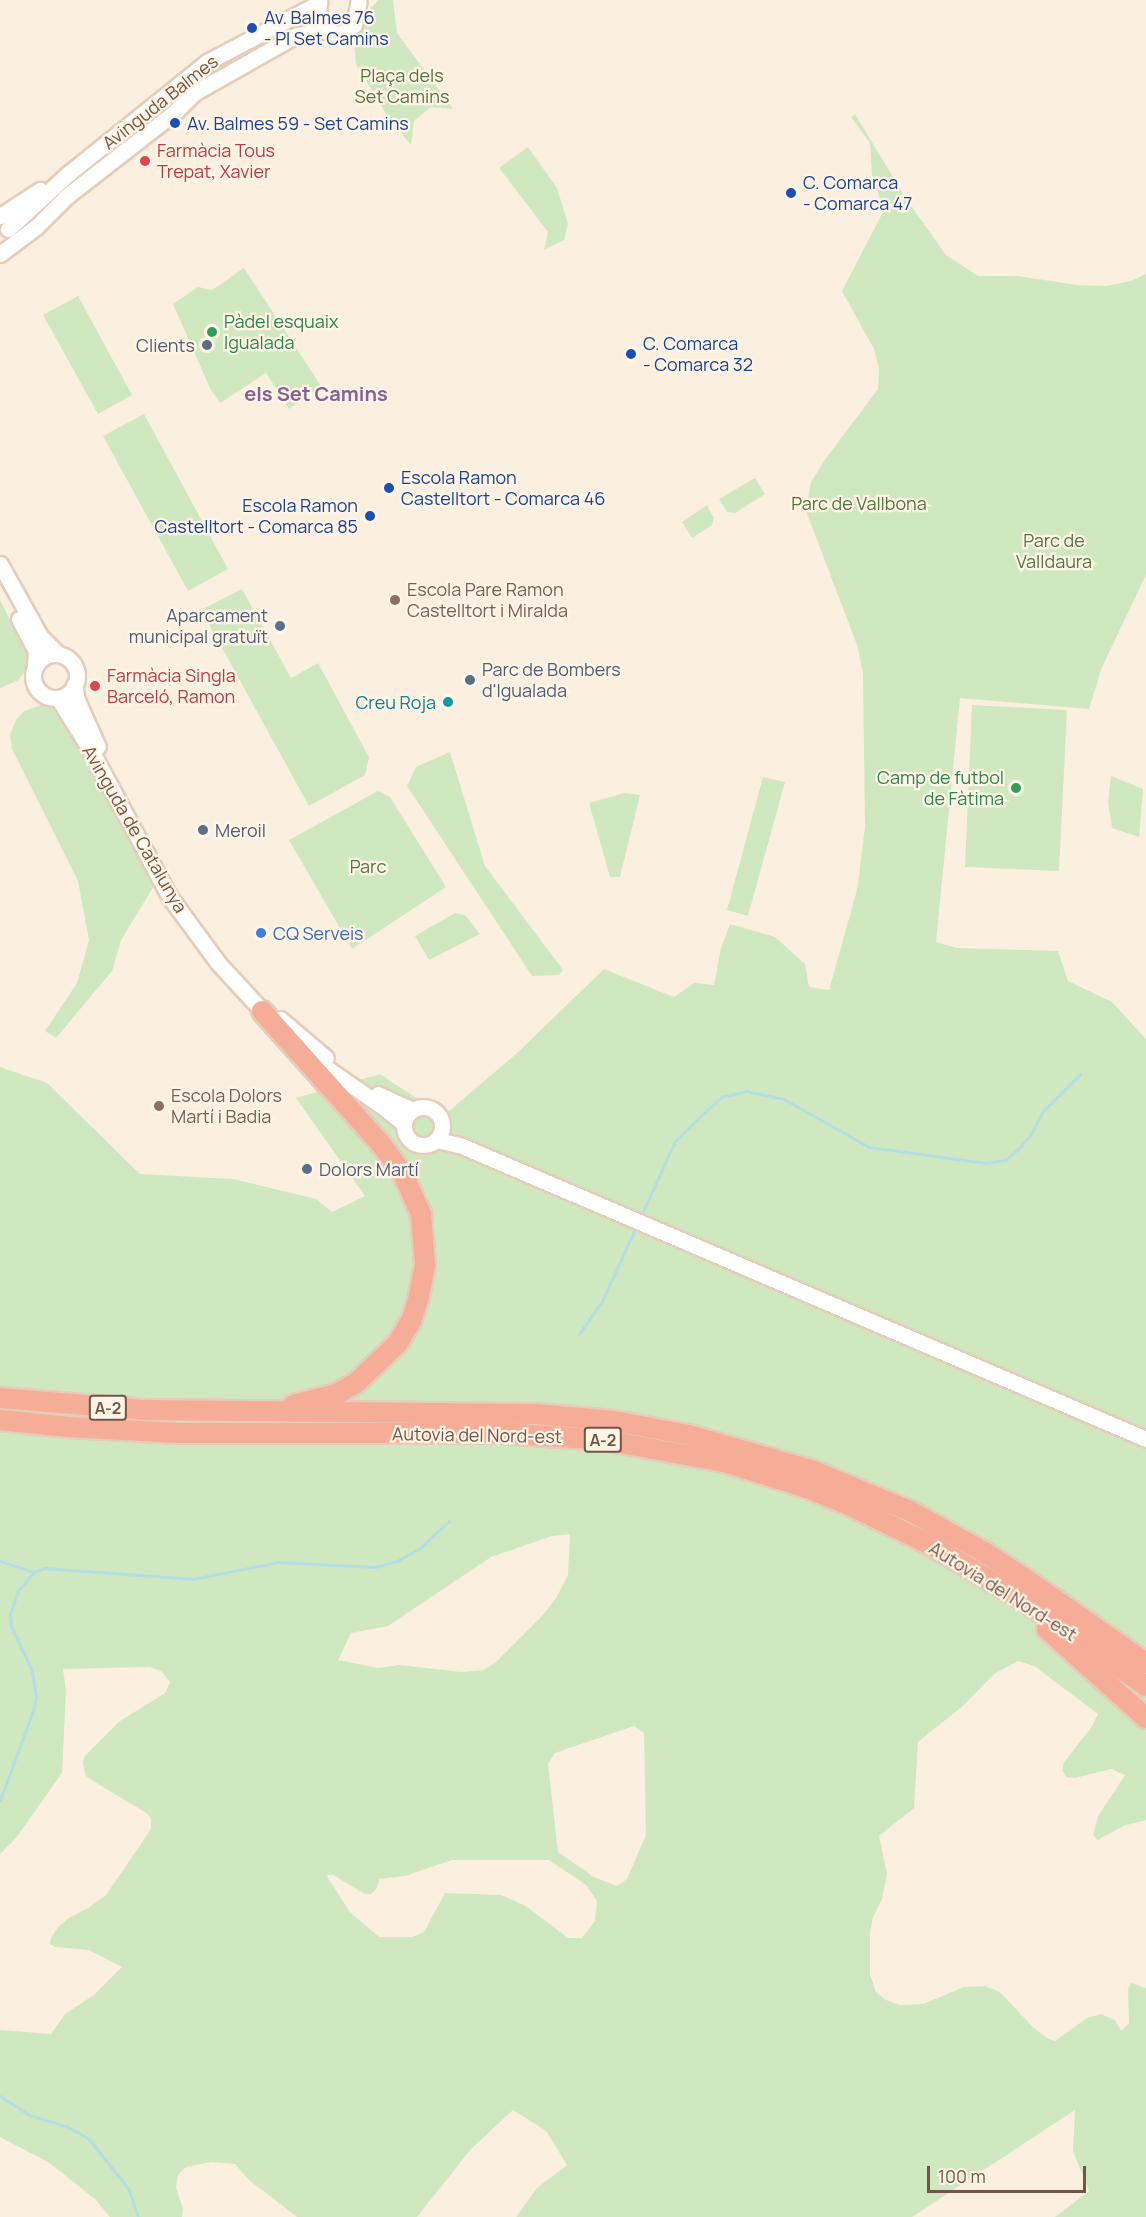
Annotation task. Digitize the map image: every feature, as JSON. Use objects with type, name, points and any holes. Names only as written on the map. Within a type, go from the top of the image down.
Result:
[{"type":"highway","points":[[216,1412],[314,1401],[356,1383],[383,1360],[406,1329],[419,1297],[425,1265],[421,1214],[403,1174],[380,1143],[262,1011]]},
{"type":"highway","name":"Autovia del Nord-est","points":[[0,1398],[91,1407],[216,1412],[473,1413],[587,1418],[678,1433],[757,1453],[857,1487],[949,1531],[1024,1578],[1146,1663]]},
{"type":"highway","name":"Autovia del Nord-est","points":[[0,1420],[69,1427],[179,1433],[502,1432],[604,1440],[663,1450],[766,1475],[849,1505],[929,1544],[1022,1599],[1146,1686]]},
{"type":"highway","points":[[1022,1599],[1044,1626],[1146,1718]]},
{"type":"street","points":[[319,1],[318,17],[323,30]]},
{"type":"street","name":"Avinguda Balmes","points":[[3,226],[207,62],[319,1]]},
{"type":"street","name":"Avinguda Balmes","points":[[0,254],[36,227],[84,181],[176,111],[194,93],[297,35],[323,30],[338,34],[349,30],[361,2]]},
{"type":"street","name":"Avinguda Balmes","points":[[3,226],[84,181]]},
{"type":"street","points":[[0,564],[40,636],[73,665],[76,675],[74,685],[68,693],[58,698],[50,697],[38,690],[33,680],[36,651],[0,582]]},
{"type":"street","points":[[35,666],[45,657],[58,654]]},
{"type":"street","name":"Avinguda de Catalunya","points":[[74,685],[77,700],[105,761],[184,904],[221,956],[265,1004],[315,1051],[387,1100],[413,1110]]},
{"type":"street","name":"Avinguda de Catalunya","points":[[58,698],[93,754],[169,896],[219,964],[262,1011],[311,1057],[404,1124]]},
{"type":"street","points":[[423,1107],[433,1110],[441,1118],[440,1135],[427,1145],[415,1143],[407,1136],[404,1124],[413,1110],[423,1107]]},
{"type":"street","points":[[440,1135],[556,1188],[1146,1439]]},
{"type":"green space","name":"Plaça dels Set Camins","points":[[379,0],[393,0],[397,33],[453,109],[431,107],[414,121],[411,145],[388,117],[356,64],[354,44],[366,12]]},
{"type":"green space","points":[[855,114],[907,200],[946,255],[978,276],[1018,276],[1077,285],[1106,286],[1131,281],[1146,274],[1146,575],[1102,667],[1089,709],[960,698],[936,942],[957,948],[1058,951],[1068,981],[1112,1002],[1146,1039],[1146,1820],[1123,1826],[1098,1840],[1093,1835],[1098,1816],[1125,1775],[1111,1769],[1075,1778],[1066,1777],[1062,1770],[1064,1762],[1091,1728],[1098,1714],[1034,1666],[1018,1661],[994,1674],[964,1705],[918,1742],[914,1808],[879,1836],[887,1874],[882,1899],[873,1917],[870,1932],[870,1974],[876,1992],[886,2000],[900,2005],[923,2004],[964,1987],[985,1986],[1000,1992],[1033,2027],[1055,2041],[1087,2018],[1101,2014],[1115,2020],[1121,2031],[1129,2023],[1128,1989],[1131,1983],[1146,1988],[1146,2217],[1055,2217],[1089,2191],[1073,2151],[1075,2110],[912,2217],[516,2217],[537,2188],[567,2165],[546,2131],[513,2110],[471,2149],[417,2217],[297,2217],[249,2180],[235,2164],[211,2162],[186,2167],[178,2175],[176,2187],[183,2209],[182,2217],[110,2217],[95,2199],[48,2162],[0,2137],[0,2030],[51,2034],[65,2014],[94,1995],[122,1967],[89,1950],[55,1947],[50,1944],[51,1938],[58,1927],[69,1918],[106,1895],[151,1829],[151,1819],[148,1814],[85,1775],[83,1762],[85,1756],[120,1721],[165,1693],[170,1682],[161,1671],[150,1667],[63,1669],[66,1691],[62,1773],[16,1838],[0,1854],[0,1067],[47,1083],[140,1174],[233,1179],[316,1199],[332,1212],[365,1196],[296,1098],[380,1074],[419,1100],[426,1100],[449,1111],[516,1054],[604,969],[674,997],[694,983],[714,985],[721,948],[730,924],[775,937],[805,964],[809,987],[829,990],[857,890],[865,827],[863,673],[857,645],[806,511],[811,482],[826,458],[878,389],[879,368],[874,349],[842,291],[884,210],[872,175],[870,143],[851,117]],"holes":[[[570,1534],[568,1575],[556,1598],[544,1614],[495,1663],[483,1670],[461,1672],[400,1665],[378,1668],[338,1660],[351,1633],[388,1626],[491,1557],[552,1536]],[[634,1726],[644,1733],[646,1835],[627,1879],[617,1886],[594,1877],[558,1852],[548,1764],[555,1753]],[[452,1860],[549,1860],[586,1885],[597,1901],[595,1921],[582,1938],[568,1938],[526,1906],[501,1895],[445,1893],[424,1932],[412,1937],[379,1937],[350,1912],[327,1875],[333,1875],[365,1894],[371,1894],[377,1888],[379,1879],[405,1876]]]},
{"type":"green space","points":[[528,147],[557,188],[568,224],[564,240],[544,250],[548,232],[499,168]]},
{"type":"green space","points":[[244,268],[321,386],[289,409],[266,373],[220,403],[210,388],[173,304],[198,287],[212,290]]},
{"type":"green space","points":[[78,296],[132,395],[98,414],[43,315]]},
{"type":"green space","points":[[144,414],[228,569],[188,591],[103,436]]},
{"type":"green space","points":[[755,478],[765,494],[735,513],[727,512],[719,499]]},
{"type":"green space","points":[[707,505],[714,518],[712,525],[692,538],[682,522]]},
{"type":"green space","points":[[242,589],[291,678],[318,663],[369,757],[365,775],[309,806],[201,610]]},
{"type":"green space","points":[[0,600],[28,655],[26,671],[17,681],[0,688]]},
{"type":"green space","points":[[44,704],[56,709],[89,760],[154,886],[121,940],[112,971],[56,1038],[45,1031],[77,983],[89,940],[78,881],[12,749],[10,735],[16,720],[24,711]]},
{"type":"green space","name":"Camp de futbol de Fàtima","points":[[972,705],[1067,710],[1059,871],[965,867]]},
{"type":"green space","points":[[450,752],[485,866],[563,970],[559,975],[532,976],[407,786],[416,767]]},
{"type":"green space","points":[[1111,776],[1143,789],[1139,837],[1112,828],[1108,802]]},
{"type":"green space","points":[[763,777],[785,782],[748,916],[727,910]]},
{"type":"green space","name":"Parc","points":[[378,791],[390,797],[446,887],[352,949],[289,840]]},
{"type":"green space","points":[[624,793],[640,795],[620,877],[610,877],[589,803]]},
{"type":"green space","points":[[455,913],[465,915],[480,934],[429,960],[415,936]]},
{"type":"waterway","points":[[641,1216],[675,1141],[721,1097],[746,1091],[784,1099],[869,1147],[986,1163],[1006,1160],[1019,1148],[1031,1134],[1044,1110],[1080,1074]]},
{"type":"waterway","points":[[579,1334],[602,1301],[637,1225]]},
{"type":"waterway","points":[[0,1800],[34,1708],[36,1696],[32,1671],[11,1626],[10,1614],[18,1591],[34,1572],[45,1568],[193,1579],[278,1562],[375,1567],[397,1561],[419,1549],[449,1521]]},
{"type":"waterway","points":[[0,1561],[34,1572]]},
{"type":"waterway","points":[[0,2096],[29,2115],[66,2126],[88,2138],[128,2188],[138,2217]]},
{"type":"place","name":"Av. Balmes 76 - Pl Set Camins","points":[[252,28]]},
{"type":"place","name":"Av. Balmes 59 - Set Camins","points":[[175,123]]},
{"type":"place","name":"Farmàcia Tous Trepat, Xavier","points":[[145,161]]},
{"type":"place","name":"C. Comarca - Comarca 47","points":[[791,193]]},
{"type":"place","name":"Pàdel esquaix Igualada","points":[[212,332]]},
{"type":"place","name":"Clients","points":[[207,345]]},
{"type":"place","name":"C. Comarca - Comarca 32","points":[[631,354]]},
{"type":"place","name":"Escola Ramon Castelltort - Comarca 46","points":[[389,488]]},
{"type":"place","name":"Escola Ramon Castelltort - Comarca 85","points":[[370,516]]},
{"type":"place","name":"Escola Pare Ramon Castelltort i Miralda","points":[[395,600]]},
{"type":"place","name":"Aparcament municipal gratuït","points":[[280,626]]},
{"type":"place","name":"Parc de Bombers d'Igualada","points":[[470,680]]},
{"type":"place","name":"Farmàcia Singla Barceló, Ramon","points":[[95,686]]},
{"type":"place","name":"Creu Roja","points":[[448,702]]},
{"type":"place","name":"Camp de futbol de Fàtima","points":[[1016,788]]},
{"type":"place","name":"Meroil","points":[[203,830]]},
{"type":"place","name":"CQ Serveis","points":[[261,933]]},
{"type":"place","name":"Escola Dolors Martí i Badia","points":[[159,1106]]},
{"type":"place","name":"Dolors Martí","points":[[307,1169]]},
{"type":"district","name":"els Set Camins","points":[[316,393]]},
{"type":"park label","name":"Parc de Vallbona","points":[[859,503]]},
{"type":"park label","name":"Parc de Valldaura","points":[[1054,551]]}]
